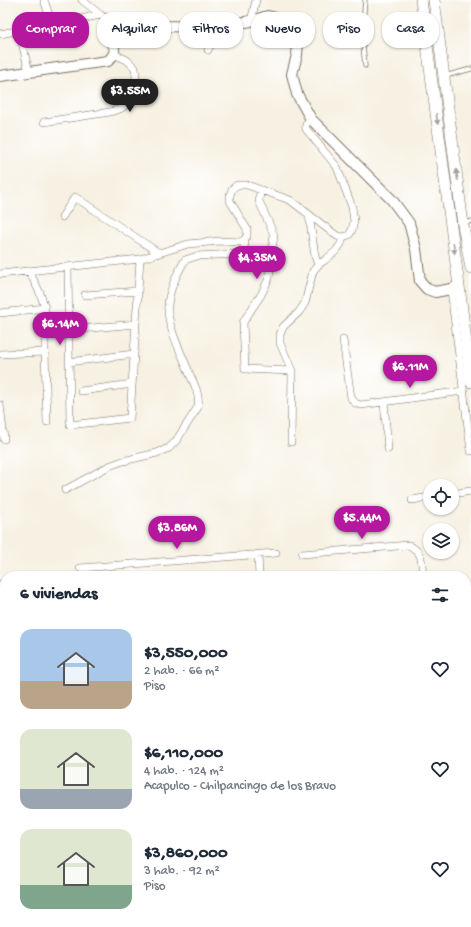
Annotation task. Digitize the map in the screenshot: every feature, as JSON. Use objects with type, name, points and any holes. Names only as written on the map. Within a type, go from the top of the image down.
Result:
[{"type":"main road","points":[[421,0],[455,288],[471,382]]},
{"type":"main road","points":[[434,0],[444,76],[467,223],[471,268]]},
{"type":"street","points":[[44,0],[48,12]]},
{"type":"street","points":[[82,0],[97,12]]},
{"type":"street","points":[[253,12],[256,0]]},
{"type":"street","points":[[243,22],[251,21]]},
{"type":"street","points":[[0,34],[12,31]]},
{"type":"street","points":[[23,48],[29,72]]},
{"type":"street","points":[[0,76],[108,61],[114,54],[115,48]]},
{"type":"street","points":[[297,48],[292,74],[296,94],[311,119],[392,200],[409,223],[416,249],[420,281],[427,289],[435,292],[455,288],[463,391],[471,451]]},
{"type":"street","points":[[44,122],[110,112],[120,109],[128,104],[134,89],[136,76],[135,68],[127,60],[114,54]]},
{"type":"street","points":[[65,490],[108,466],[157,453],[169,448],[176,441],[198,407],[199,400],[195,386],[173,333],[168,306],[172,289],[185,260],[197,256],[236,254],[243,250],[245,244],[244,240],[247,236],[247,229],[230,201],[232,189],[237,185],[247,186],[290,200],[337,236],[343,237],[349,235],[354,222],[352,207],[337,167],[306,129],[305,126],[307,122],[311,119]]},
{"type":"street","points":[[260,190],[259,201],[274,234],[269,278],[261,295],[243,323],[244,369],[292,371]]},
{"type":"street","points":[[62,217],[75,197],[159,253]]},
{"type":"street","points":[[310,215],[315,256],[318,264]]},
{"type":"street","points":[[291,442],[292,371],[280,343],[280,335],[283,327],[306,304],[313,272],[318,264],[336,251],[341,244],[343,237]]},
{"type":"street","points":[[0,274],[140,259],[188,244],[220,241],[240,242],[244,240]]},
{"type":"street","points":[[68,267],[70,425],[130,418],[140,259]]},
{"type":"street","points":[[29,271],[40,293],[45,308],[47,422]]},
{"type":"street","points":[[85,295],[138,291]]},
{"type":"street","points":[[0,313],[45,308]]},
{"type":"street","points":[[69,330],[136,324]]},
{"type":"street","points":[[343,340],[351,398],[355,403],[361,406],[463,391]]},
{"type":"street","points":[[0,354],[45,352]]},
{"type":"street","points":[[69,362],[134,354]]},
{"type":"street","points":[[81,391],[132,384]]},
{"type":"street","points":[[384,402],[388,449]]},
{"type":"street","points":[[0,406],[4,439]]},
{"type":"street","points":[[459,493],[471,490]]},
{"type":"street","points":[[412,500],[423,498]]},
{"type":"street","points":[[302,554],[409,545],[417,550],[421,557],[422,571]]},
{"type":"street","points":[[80,568],[276,553]]},
{"type":"street","points":[[258,554],[259,571]]},
{"type":"lane","points":[[365,0],[362,35],[365,66]]},
{"type":"lane","points":[[444,76],[471,69]]}]
